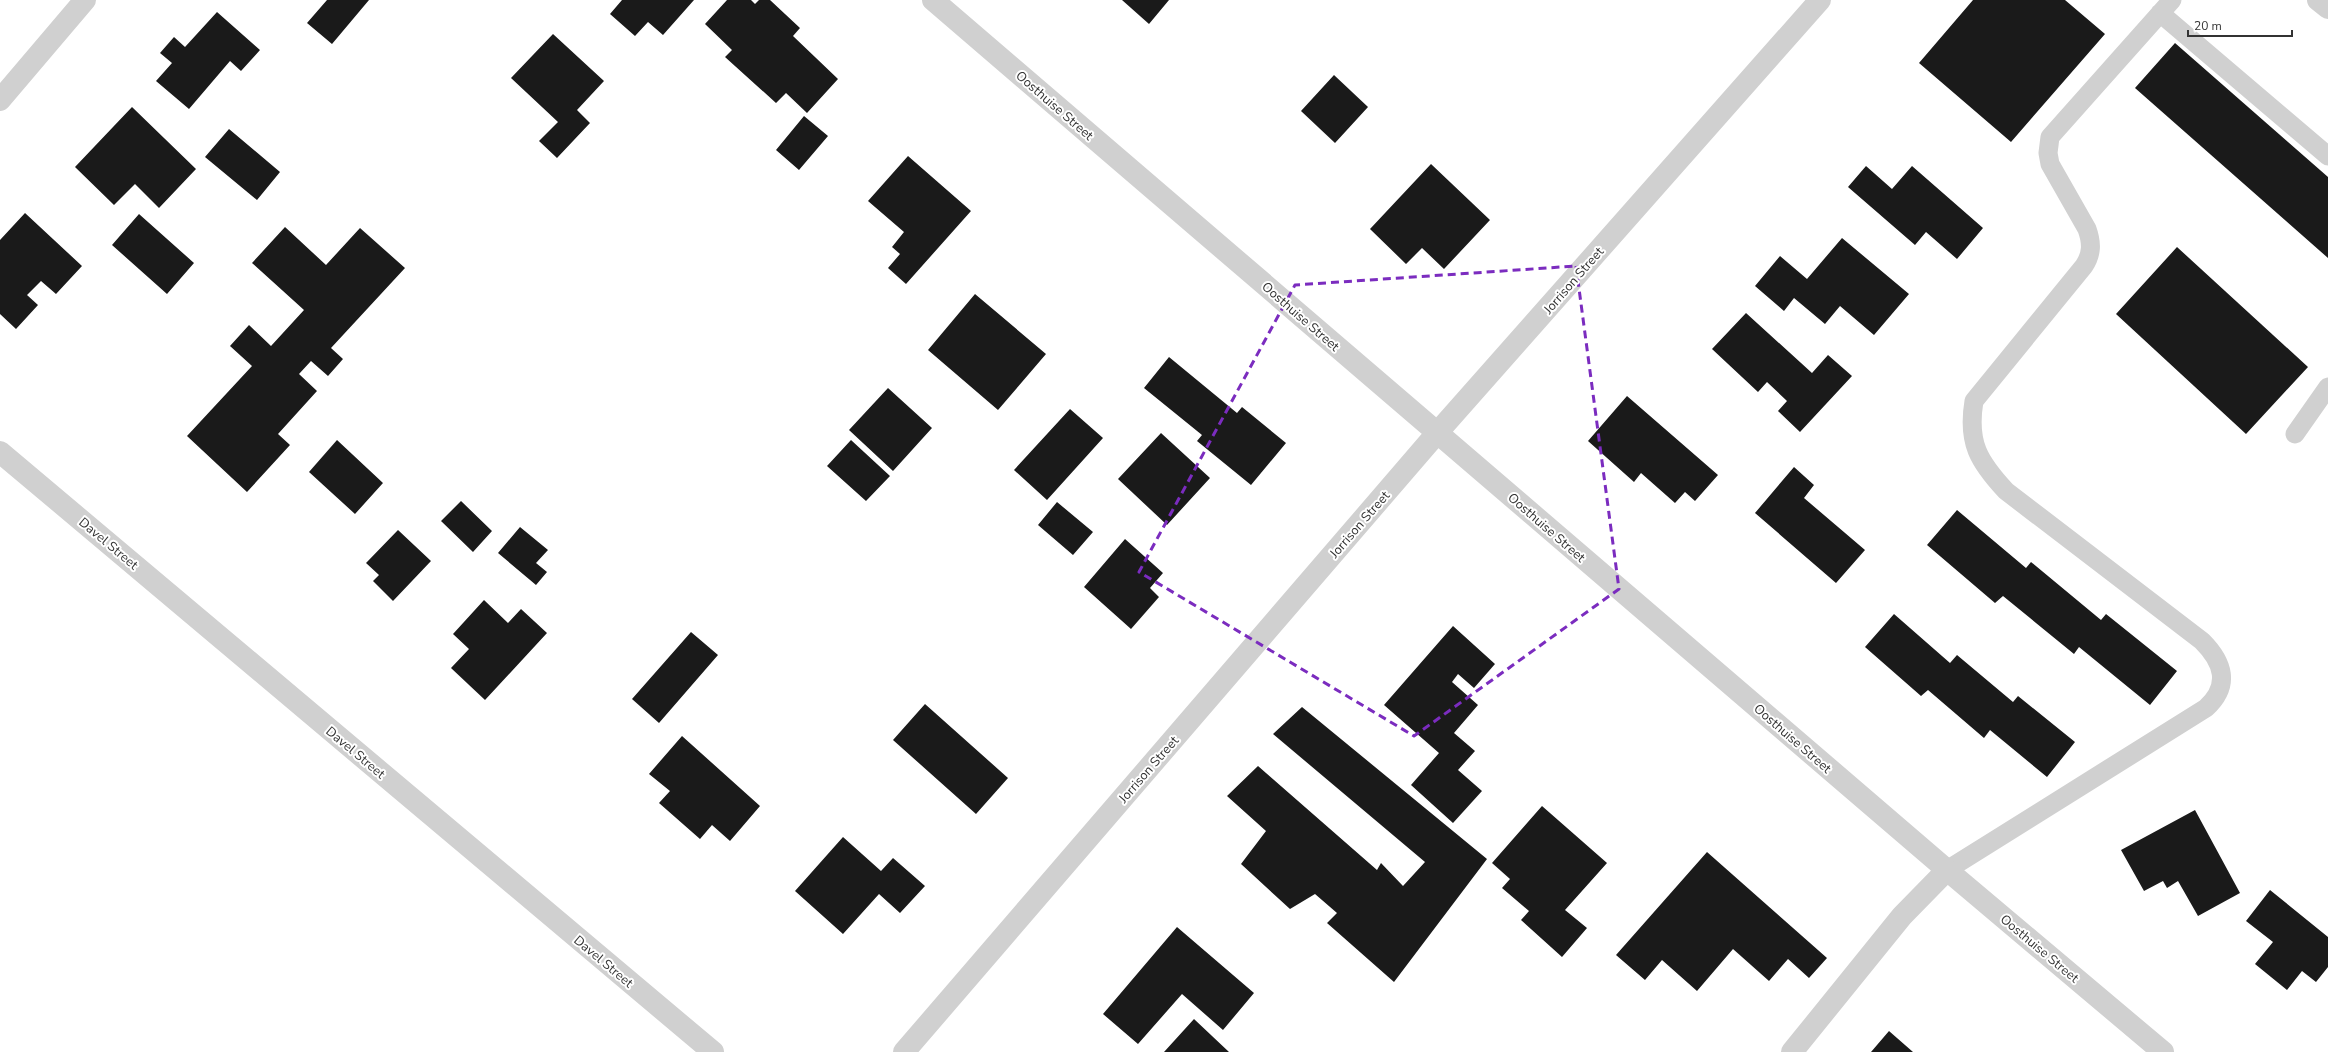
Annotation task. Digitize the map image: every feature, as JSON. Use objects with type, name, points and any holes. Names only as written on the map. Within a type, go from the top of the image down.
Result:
[{"type":"street","points":[[0,100],[85,0]]},
{"type":"street","name":"Oosthuise Street","points":[[933,0],[1947,870],[2163,1052]]},
{"type":"street","name":"Jorrison Street","points":[[904,1052],[1437,433],[1820,0]]},
{"type":"street","points":[[2318,0],[2328,8]]},
{"type":"street","name":"Davel Street","points":[[0,452],[713,1052]]},
{"type":"street","points":[[1792,1052],[1902,916],[1947,870]]},
{"type":"lane","points":[[1947,870],[2206,708],[2221,688],[2222,673],[2218,662],[2212,651],[2202,640],[2006,491],[1986,469],[1978,456],[1970,421],[1974,401],[2084,266],[2091,251],[2091,239],[2087,229],[2050,164],[2048,153],[2050,137],[2166,7],[2328,156]]},
{"type":"lane","points":[[2295,434],[2328,387]]},
{"type":"highlighted area","points":[[1576,266],[1619,589],[1414,736],[1139,572],[1295,285]]},
{"type":"building","points":[[327,0],[369,0],[332,44],[307,23]]},
{"type":"building","points":[[622,0],[694,0],[663,35],[648,22],[635,36],[610,14]]},
{"type":"building","points":[[727,0],[751,0],[755,4],[759,0],[770,0],[800,28],[793,36],[838,79],[807,113],[786,93],[776,103],[725,57],[732,50],[705,24]]},
{"type":"building","points":[[1122,0],[1169,0],[1149,24]]},
{"type":"building","points":[[1973,0],[2065,0],[2105,34],[2011,142],[1919,63]]},
{"type":"building","points":[[217,12],[260,50],[241,71],[230,61],[189,109],[156,81],[172,63],[160,53],[174,37],[185,47]]},
{"type":"building","points":[[553,34],[604,81],[577,110],[590,123],[557,158],[539,141],[558,122],[511,78]]},
{"type":"building","points":[[2175,43],[2328,177],[2328,258],[2135,88]]},
{"type":"building","points":[[1334,75],[1368,107],[1335,143],[1301,111]]},
{"type":"building","points":[[132,107],[196,169],[159,208],[135,184],[114,205],[75,167]]},
{"type":"building","points":[[804,116],[828,136],[799,170],[776,150]]},
{"type":"building","points":[[229,129],[280,172],[257,200],[205,157]]},
{"type":"building","points":[[908,156],[971,211],[906,284],[888,268],[900,254],[892,247],[904,232],[868,201]]},
{"type":"building","points":[[1431,164],[1490,220],[1444,269],[1422,248],[1406,264],[1370,229]]},
{"type":"building","points":[[1866,166],[1892,189],[1912,166],[1983,228],[1957,259],[1926,232],[1915,245],[1848,187]]},
{"type":"building","points":[[25,213],[82,266],[56,294],[41,281],[27,295],[38,305],[16,329],[0,314],[0,240]]},
{"type":"building","points":[[139,214],[194,263],[167,294],[112,245]]},
{"type":"building","points":[[285,227],[326,265],[360,228],[405,268],[331,348],[343,359],[328,376],[311,361],[299,374],[317,391],[278,434],[290,445],[247,492],[187,436],[252,366],[230,346],[249,325],[271,346],[304,310],[252,263]]},
{"type":"building","points":[[1842,238],[1909,294],[1874,335],[1840,306],[1825,324],[1794,298],[1784,311],[1755,286],[1780,256],[1807,279]]},
{"type":"building","points":[[2177,247],[2308,367],[2246,434],[2116,314]]},
{"type":"building","points":[[975,294],[1046,354],[998,410],[928,350]]},
{"type":"building","points":[[1746,313],[1812,373],[1828,355],[1852,376],[1800,432],[1778,411],[1787,401],[1767,382],[1758,392],[1712,349]]},
{"type":"building","points":[[1169,357],[1237,413],[1242,407],[1286,443],[1251,485],[1197,441],[1202,435],[1144,388]]},
{"type":"building","points":[[888,388],[932,428],[893,471],[849,430]]},
{"type":"building","points":[[1627,396],[1718,475],[1695,501],[1685,492],[1675,503],[1641,473],[1634,482],[1588,441]]},
{"type":"building","points":[[1070,409],[1103,438],[1047,500],[1014,470]]},
{"type":"building","points":[[1161,433],[1210,478],[1167,525],[1118,479]]},
{"type":"building","points":[[337,440],[383,483],[355,514],[309,472]]},
{"type":"building","points":[[851,440],[890,476],[866,501],[827,466]]},
{"type":"building","points":[[1794,467],[1814,485],[1804,498],[1865,550],[1836,583],[1755,513]]},
{"type":"building","points":[[461,501],[492,531],[473,552],[441,521]]},
{"type":"building","points":[[1057,502],[1093,532],[1073,555],[1038,525]]},
{"type":"building","points":[[1957,510],[2026,568],[2031,562],[2101,620],[2106,614],[2177,671],[2150,705],[2079,647],[2074,654],[2003,596],[1995,603],[1927,545]]},
{"type":"building","points":[[520,527],[548,550],[536,563],[547,572],[536,585],[498,553]]},
{"type":"building","points":[[398,530],[431,561],[393,601],[373,581],[379,575],[366,563]]},
{"type":"building","points":[[1125,539],[1163,573],[1150,588],[1159,597],[1131,629],[1084,587]]},
{"type":"building","points":[[484,600],[508,623],[521,609],[547,633],[485,700],[451,668],[469,649],[453,634]]},
{"type":"building","points":[[1894,614],[1950,663],[1957,655],[2013,702],[2018,696],[2075,742],[2047,777],[1990,730],[1984,738],[1928,690],[1921,696],[1865,647]]},
{"type":"building","points":[[1453,626],[1495,664],[1474,688],[1458,674],[1452,682],[1478,705],[1454,733],[1475,751],[1458,770],[1482,791],[1453,823],[1411,785],[1439,753],[1384,705]]},
{"type":"building","points":[[691,632],[718,655],[659,723],[632,699]]},
{"type":"building","points":[[925,704],[1008,778],[976,814],[893,740]]},
{"type":"building","points":[[1302,707],[1487,859],[1394,982],[1327,923],[1337,913],[1315,894],[1290,909],[1241,864],[1266,831],[1227,796],[1258,766],[1377,870],[1381,863],[1403,886],[1425,862],[1273,734]]},
{"type":"building","points":[[682,736],[760,806],[730,841],[712,825],[700,839],[659,803],[670,791],[649,774]]},
{"type":"building","points":[[1542,806],[1607,863],[1565,910],[1587,928],[1562,957],[1521,920],[1529,911],[1502,888],[1510,879],[1492,863]]},
{"type":"building","points":[[2195,810],[2240,893],[2198,916],[2178,881],[2167,888],[2163,881],[2144,891],[2121,850]]},
{"type":"building","points":[[843,837],[881,871],[893,858],[925,886],[900,913],[879,894],[843,934],[795,891]]},
{"type":"building","points":[[1707,852],[1827,958],[1809,978],[1788,959],[1769,981],[1733,949],[1697,991],[1662,960],[1645,980],[1616,955]]},
{"type":"building","points":[[2270,890],[2328,937],[2328,967],[2316,982],[2302,971],[2287,990],[2255,964],[2273,942],[2246,921]]},
{"type":"building","points":[[1177,927],[1254,993],[1223,1030],[1182,994],[1138,1044],[1103,1014]]},
{"type":"building","points":[[1194,1019],[1229,1052],[1164,1052]]},
{"type":"building","points":[[1889,1031],[1913,1052],[1871,1052]]}]
